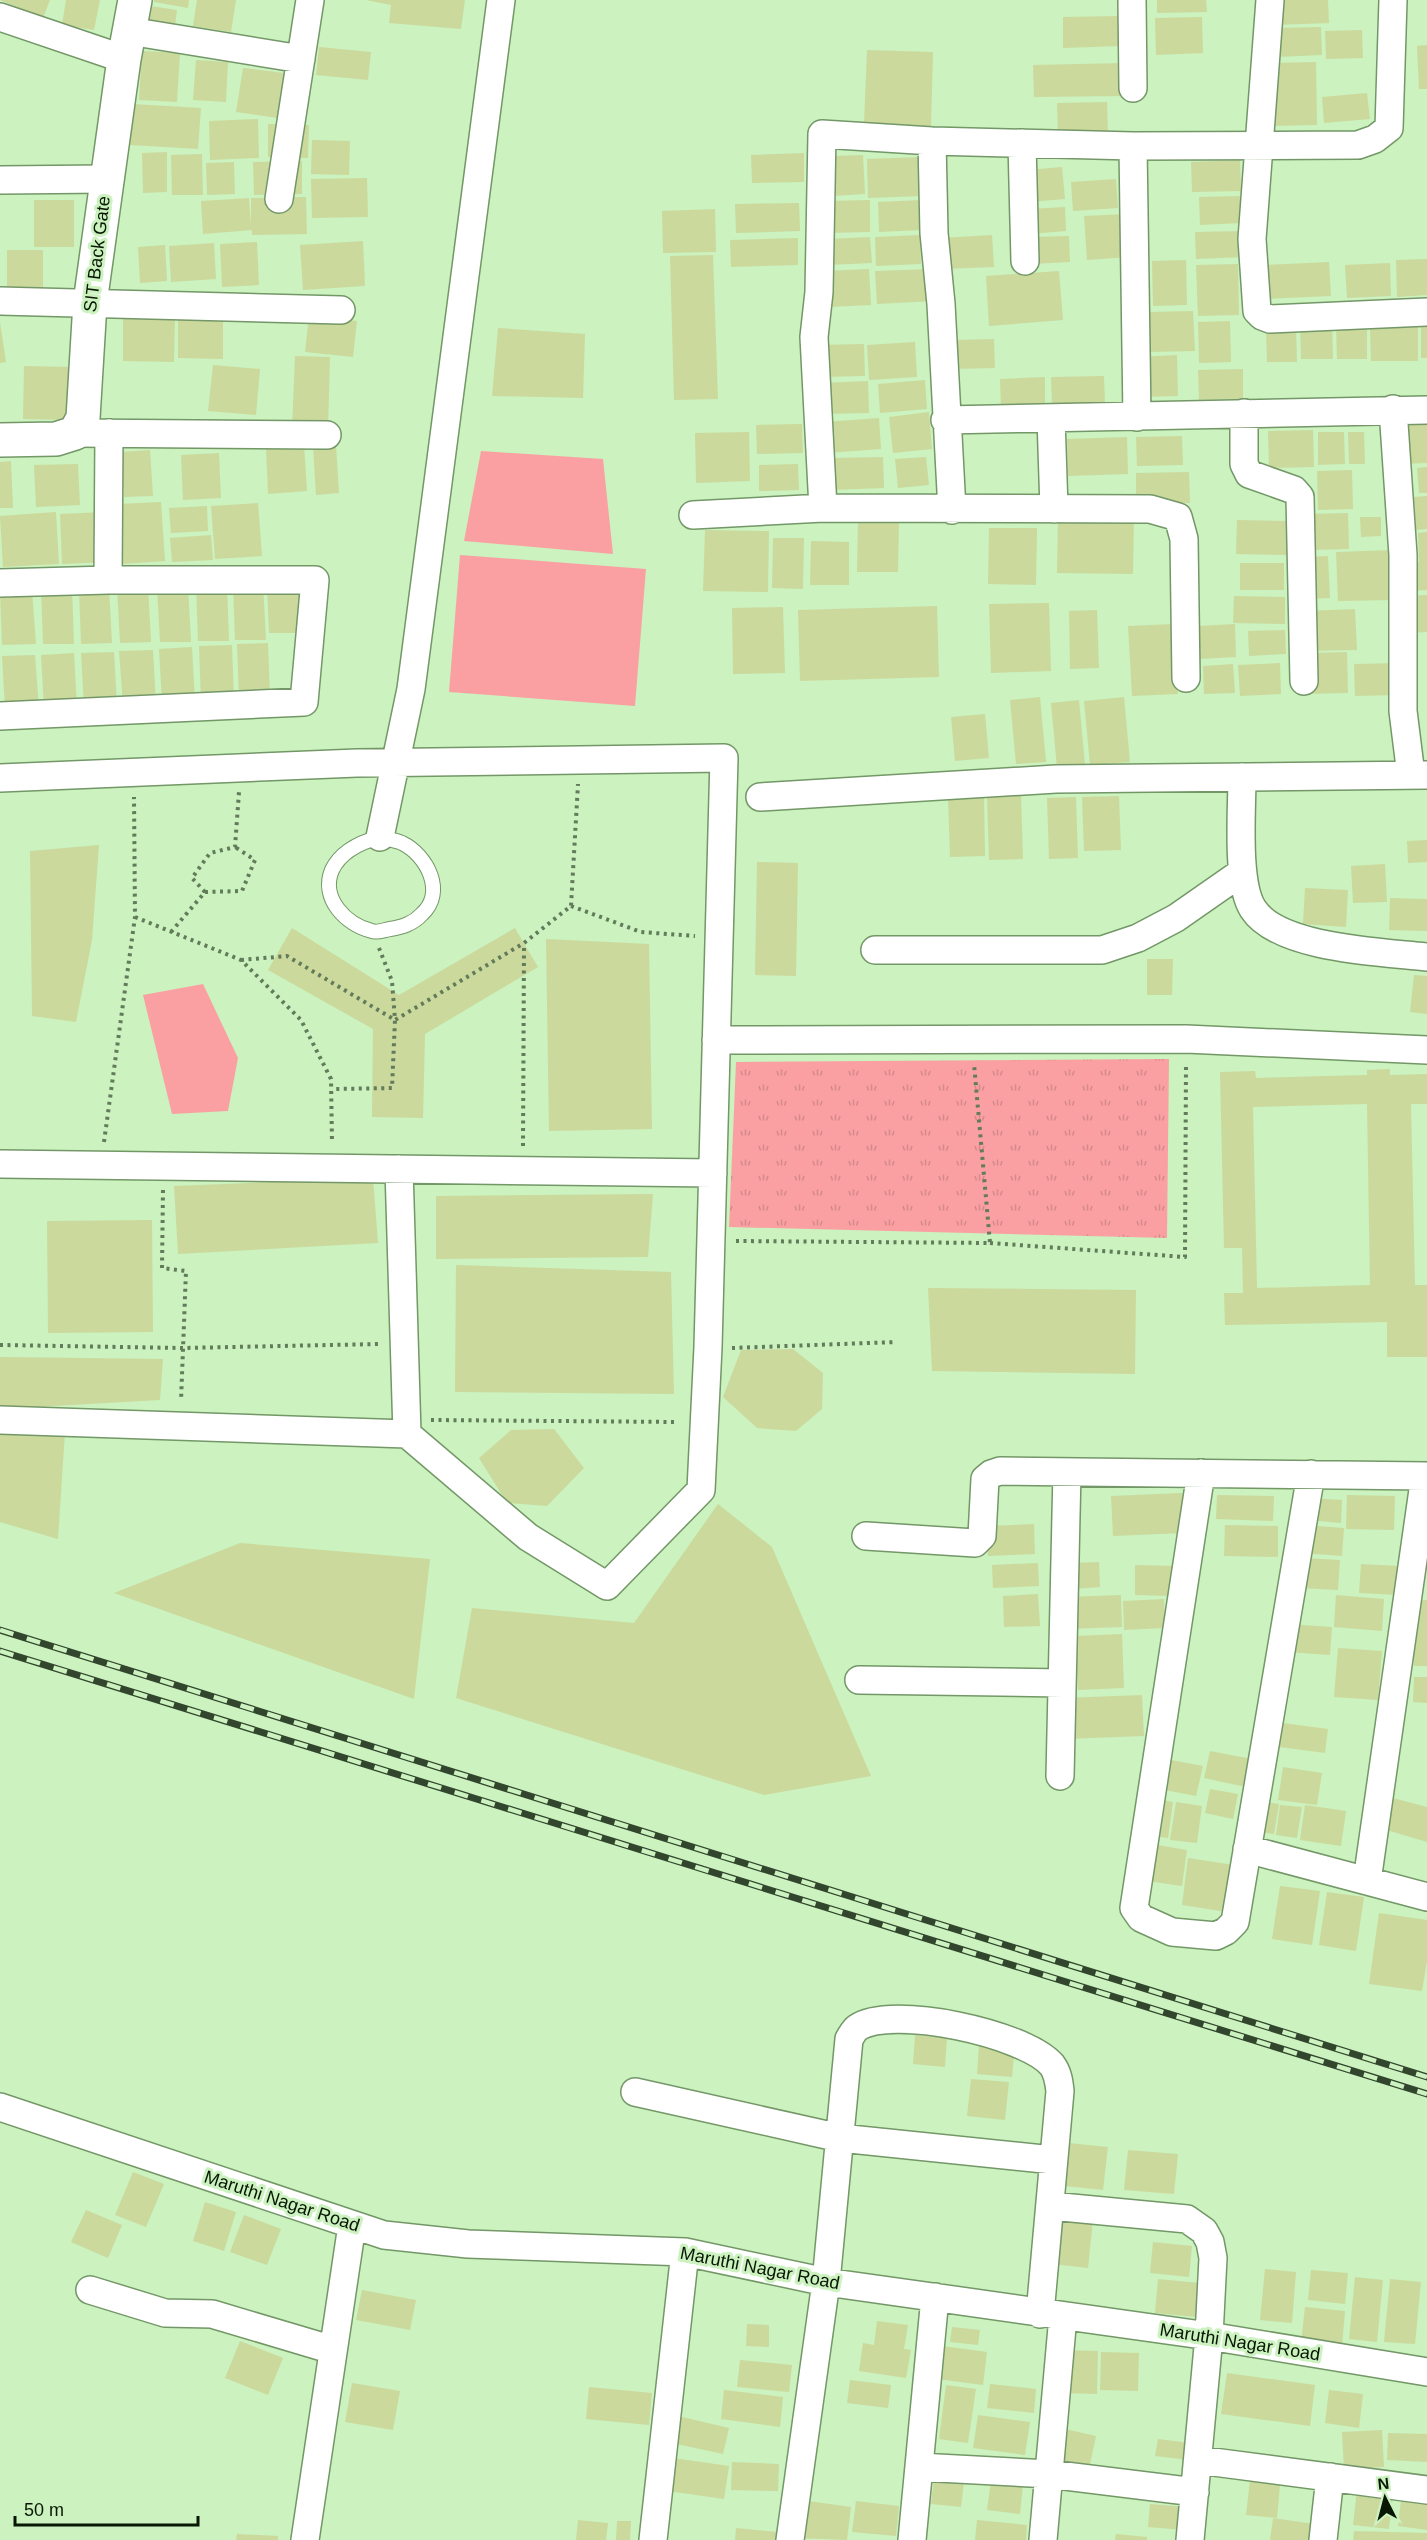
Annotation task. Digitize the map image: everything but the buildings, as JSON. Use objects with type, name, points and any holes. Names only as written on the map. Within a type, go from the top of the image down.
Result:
[{"type":"street","points":[[279,199],[310,0]]},
{"type":"street","points":[[380,837],[411,690],[501,0]]},
{"type":"street","points":[[1132,0],[1133,88]]},
{"type":"street","points":[[1270,0],[1252,239],[1257,311],[1270,319],[1427,312]]},
{"type":"street","points":[[823,508],[814,338],[819,292],[822,134],[932,141],[1133,146],[1358,145],[1375,139],[1389,128],[1393,0]]},
{"type":"street","points":[[0,17],[130,30],[301,59]]},
{"type":"street","name":"SIT Back Gate","points":[[75,433],[83,418],[90,303],[130,30]]},
{"type":"street","points":[[932,141],[934,233],[941,304],[951,510]]},
{"type":"street","points":[[1022,143],[1025,261]]},
{"type":"street","points":[[1133,146],[1137,417]]},
{"type":"street","points":[[0,180],[107,179]]},
{"type":"street","points":[[0,301],[341,310]]},
{"type":"street","points":[[760,797],[1056,778],[1419,775],[1403,711],[1403,555],[1393,410]]},
{"type":"street","points":[[945,420],[1427,410]]},
{"type":"street","points":[[1244,413],[1244,464],[1249,474],[1294,490],[1300,497],[1304,681]]},
{"type":"street","points":[[1051,418],[1054,509]]},
{"type":"street","points":[[0,440],[56,439],[75,433],[327,435]]},
{"type":"street","points":[[108,580],[109,433]]},
{"type":"street","points":[[693,515],[823,508],[1150,509],[1178,517],[1184,539],[1186,678]]},
{"type":"street","points":[[0,583],[108,580],[315,580],[304,702],[0,716]]},
{"type":"street","points":[[0,778],[396,762],[724,758],[711,1240],[701,1490],[607,1586],[528,1537],[406,1427],[180,1426],[0,1420]]},
{"type":"street","points":[[1242,777],[1242,872],[1253,909],[1278,931],[1311,942],[1427,957]]},
{"type":"street","points":[[875,950],[1102,950],[1138,938],[1176,918],[1242,872]]},
{"type":"street","points":[[716,1040],[1186,1039],[1427,1050]]},
{"type":"street","points":[[0,1164],[713,1173]]},
{"type":"street","points":[[399,1169],[406,1427]]},
{"type":"street","points":[[866,1536],[975,1543],[982,1536],[985,1479],[991,1474],[1000,1472],[1426,1476],[1367,1881]]},
{"type":"street","points":[[1059,1776],[1067,1472]]},
{"type":"street","points":[[1201,1473],[1134,1908],[1141,1918],[1172,1932],[1216,1936],[1226,1931],[1235,1922],[1311,1474]]},
{"type":"street","points":[[859,1680],[1062,1683]]},
{"type":"street","points":[[1247,1849],[1427,1897]]},
{"type":"street","points":[[790,2540],[826,2282],[849,2039],[856,2028],[873,2022],[904,2019],[926,2020],[997,2034],[1026,2046],[1052,2065],[1058,2076],[1060,2091],[1051,2206],[1052,2315],[1049,2474],[1042,2540]]},
{"type":"street","points":[[635,2092],[840,2138],[1053,2160]]},
{"type":"street","name":"Maruthi Nagar Road","points":[[0,2107],[384,2235],[468,2244],[685,2252],[826,2282],[1209,2336],[1427,2372]]},
{"type":"street","points":[[1051,2206],[1186,2219],[1199,2227],[1210,2242],[1213,2258],[1209,2336],[1190,2540]]},
{"type":"street","points":[[305,2540],[352,2225]]},
{"type":"street","points":[[653,2540],[685,2252]]},
{"type":"street","points":[[90,2290],[165,2313],[212,2314],[333,2350]]},
{"type":"street","points":[[912,2540],[935,2297]]},
{"type":"street","points":[[1198,2460],[1427,2490]]},
{"type":"street","points":[[919,2467],[1049,2474],[1195,2492]]},
{"type":"street","points":[[1323,2540],[1330,2476]]},
{"type":"lane","points":[[380,837],[402,843],[419,854],[430,872],[434,887],[430,905],[422,915],[405,927],[374,932],[350,923],[335,906],[330,887],[332,871],[344,855],[361,842],[380,837]]},
{"type":"path","points":[[395,1020],[524,943],[571,906],[579,760]]},
{"type":"path","points":[[235,846],[241,768]]},
{"type":"path","points":[[101,1165],[135,917],[134,773]]},
{"type":"path","points":[[205,892],[192,878],[210,853],[235,846]]},
{"type":"path","points":[[171,932],[205,892],[242,891],[255,860],[235,846]]},
{"type":"path","points":[[571,906],[641,932],[719,938]]},
{"type":"path","points":[[135,917],[241,960],[301,1020],[331,1079],[332,1168]]},
{"type":"path","points":[[332,1089],[392,1088],[395,1020],[392,981],[374,932]]},
{"type":"path","points":[[523,1171],[524,943]]},
{"type":"path","points":[[241,960],[287,956],[395,1020]]},
{"type":"path","points":[[971,1039],[990,1242]]},
{"type":"path","points":[[711,1240],[990,1242],[1185,1257],[1186,1039]]},
{"type":"path","points":[[163,1166],[162,1268],[186,1271],[180,1426]]},
{"type":"path","points":[[726,1348],[896,1342]]},
{"type":"path","points":[[0,1345],[183,1348],[404,1344]]},
{"type":"path","points":[[406,1427],[704,1423]]},
{"type":"green space","points":[[481,451],[603,459],[613,554],[464,541]]},
{"type":"green space","points":[[460,555],[646,569],[635,706],[449,692]]},
{"type":"green space","points":[[203,984],[238,1058],[228,1111],[172,1114],[143,995]]},
{"type":"green space","points":[[1169,1059],[1167,1238],[729,1227],[736,1062]]},
{"type":"railway","points":[[0,1630],[1427,2077]]},
{"type":"railway","points":[[0,1651],[1427,2094]]}]
